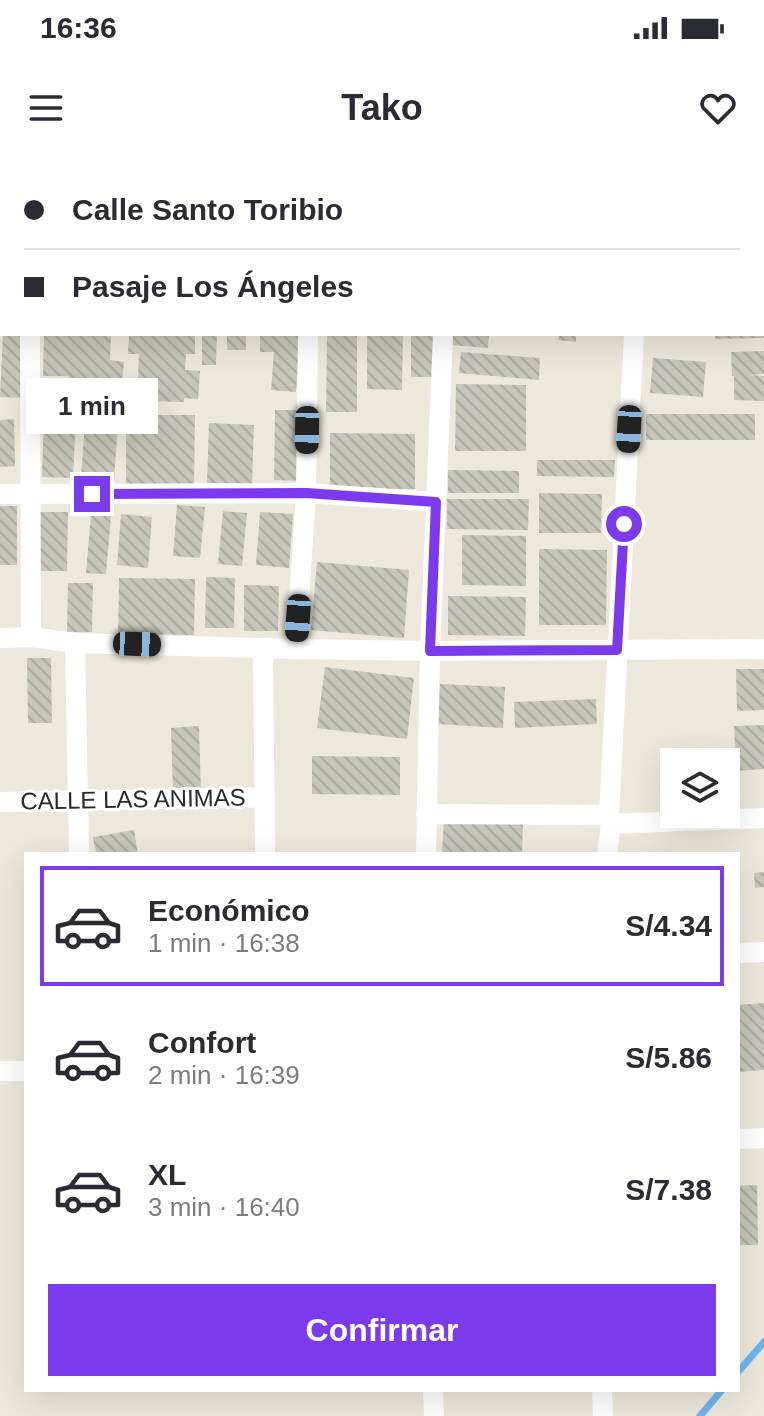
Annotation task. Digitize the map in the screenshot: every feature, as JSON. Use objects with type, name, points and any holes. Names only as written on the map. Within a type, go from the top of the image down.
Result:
[{"type":"street","points":[[30,336],[31,637]]},
{"type":"street","points":[[296,649],[306,493],[308,336]]},
{"type":"street","points":[[426,852],[430,651],[443,336]]},
{"type":"street","points":[[607,852],[634,336]]},
{"type":"street","points":[[0,494],[306,493],[436,502]]},
{"type":"street","points":[[0,638],[31,637],[75,643],[430,651],[764,649]]},
{"type":"street","points":[[75,643],[79,852]]},
{"type":"street","points":[[263,648],[265,852]]},
{"type":"street","name":"CALLE LAS ANIMAS","points":[[0,802],[265,797]]},
{"type":"street","points":[[426,814],[610,819],[764,818]]},
{"type":"street","points":[[740,953],[764,952]]},
{"type":"street","points":[[0,1071],[24,1071]]},
{"type":"street","points":[[740,1139],[764,1138]]},
{"type":"street","points":[[433,1392],[434,1416]]},
{"type":"street","points":[[602,1392],[603,1416]]},
{"type":"building","points":[[3,336],[27,336],[24,398],[0,397]]},
{"type":"building","points":[[44,336],[111,336],[110,360],[124,362],[120,403],[66,397],[69,376],[43,376]]},
{"type":"building","points":[[129,336],[195,336],[195,354],[186,354],[185,370],[200,371],[198,399],[184,398],[184,402],[137,401],[139,354],[128,354]]},
{"type":"building","points":[[202,336],[217,336],[216,365],[202,365]]},
{"type":"building","points":[[227,336],[246,336],[246,350],[227,350]]},
{"type":"building","points":[[260,336],[300,336],[296,392],[271,390],[274,352],[260,352]]},
{"type":"building","points":[[327,336],[357,336],[357,412],[326,412]]},
{"type":"building","points":[[367,336],[403,336],[402,390],[367,389]]},
{"type":"building","points":[[411,336],[435,336],[434,377],[411,377]]},
{"type":"building","points":[[451,336],[489,336],[488,348],[451,345]]},
{"type":"building","points":[[559,336],[576,336],[576,342],[558,340]]},
{"type":"building","points":[[715,336],[764,336],[764,338],[715,339]]},
{"type":"building","points":[[764,351],[764,374],[749,375],[764,376],[764,401],[734,400],[731,352]]},
{"type":"building","points":[[461,352],[540,358],[539,380],[459,373]]},
{"type":"building","points":[[653,358],[706,362],[703,397],[650,393]]},
{"type":"building","points":[[456,384],[526,385],[526,451],[455,451]]},
{"type":"building","points":[[275,410],[305,410],[305,481],[274,480]]},
{"type":"building","points":[[44,414],[76,415],[73,478],[42,477]]},
{"type":"building","points":[[646,414],[755,414],[755,440],[646,440]]},
{"type":"building","points":[[126,415],[195,415],[194,484],[126,484]]},
{"type":"building","points":[[14,419],[15,466],[0,467],[0,420]]},
{"type":"building","points":[[85,423],[118,425],[114,479],[81,477]]},
{"type":"building","points":[[209,423],[254,425],[252,484],[207,483]]},
{"type":"building","points":[[330,433],[415,434],[415,489],[330,489]]},
{"type":"building","points":[[537,460],[615,460],[614,477],[537,476]]},
{"type":"building","points":[[448,470],[519,471],[519,493],[448,493]]},
{"type":"building","points":[[539,493],[602,494],[601,533],[539,533]]},
{"type":"building","points":[[447,499],[529,499],[528,530],[447,529]]},
{"type":"building","points":[[177,505],[205,507],[200,558],[173,556]]},
{"type":"building","points":[[0,506],[17,506],[17,565],[0,565]]},
{"type":"building","points":[[223,511],[247,513],[242,566],[218,564]]},
{"type":"building","points":[[37,512],[68,512],[67,571],[37,571]]},
{"type":"building","points":[[260,512],[293,514],[289,568],[256,565]]},
{"type":"building","points":[[91,514],[111,516],[106,574],[86,573]]},
{"type":"building","points":[[121,514],[152,517],[148,568],[117,565]]},
{"type":"building","points":[[462,535],[526,536],[526,586],[462,585]]},
{"type":"building","points":[[539,549],[607,550],[606,625],[539,625]]},
{"type":"building","points":[[317,562],[409,570],[404,638],[311,630]]},
{"type":"building","points":[[206,577],[235,578],[234,628],[205,628]]},
{"type":"building","points":[[119,578],[195,579],[194,635],[118,634]]},
{"type":"building","points":[[68,583],[93,583],[92,632],[67,632]]},
{"type":"building","points":[[244,585],[279,586],[278,631],[244,631]]},
{"type":"building","points":[[448,596],[526,597],[525,636],[448,635]]},
{"type":"building","points":[[27,658],[51,658],[52,723],[28,723]]},
{"type":"building","points":[[325,667],[414,678],[407,739],[317,728]]},
{"type":"building","points":[[736,669],[764,669],[764,710],[737,711]]},
{"type":"building","points":[[440,684],[505,687],[503,728],[438,724]]},
{"type":"building","points":[[596,699],[597,724],[515,728],[514,702]]},
{"type":"building","points":[[764,725],[764,769],[740,771],[740,748],[735,748],[734,726]]},
{"type":"building","points":[[199,726],[201,793],[173,794],[171,728]]},
{"type":"building","points":[[312,756],[400,757],[400,795],[312,794]]},
{"type":"building","points":[[444,820],[523,822],[522,852],[442,852]]},
{"type":"building","points":[[134,830],[138,852],[96,852],[93,837]]},
{"type":"building","points":[[764,872],[764,887],[755,888],[754,873]]},
{"type":"building","points":[[764,1003],[764,1070],[740,1072],[740,1005]]},
{"type":"building","points":[[757,1185],[758,1245],[740,1245],[740,1186]]},
{"type":"waterway","points":[[740,1370],[764,1342]]},
{"type":"waterway","points":[[700,1416],[720,1392]]},
{"type":"route","points":[[92,494],[306,493],[436,502],[430,651],[617,650],[624,524]]}]
